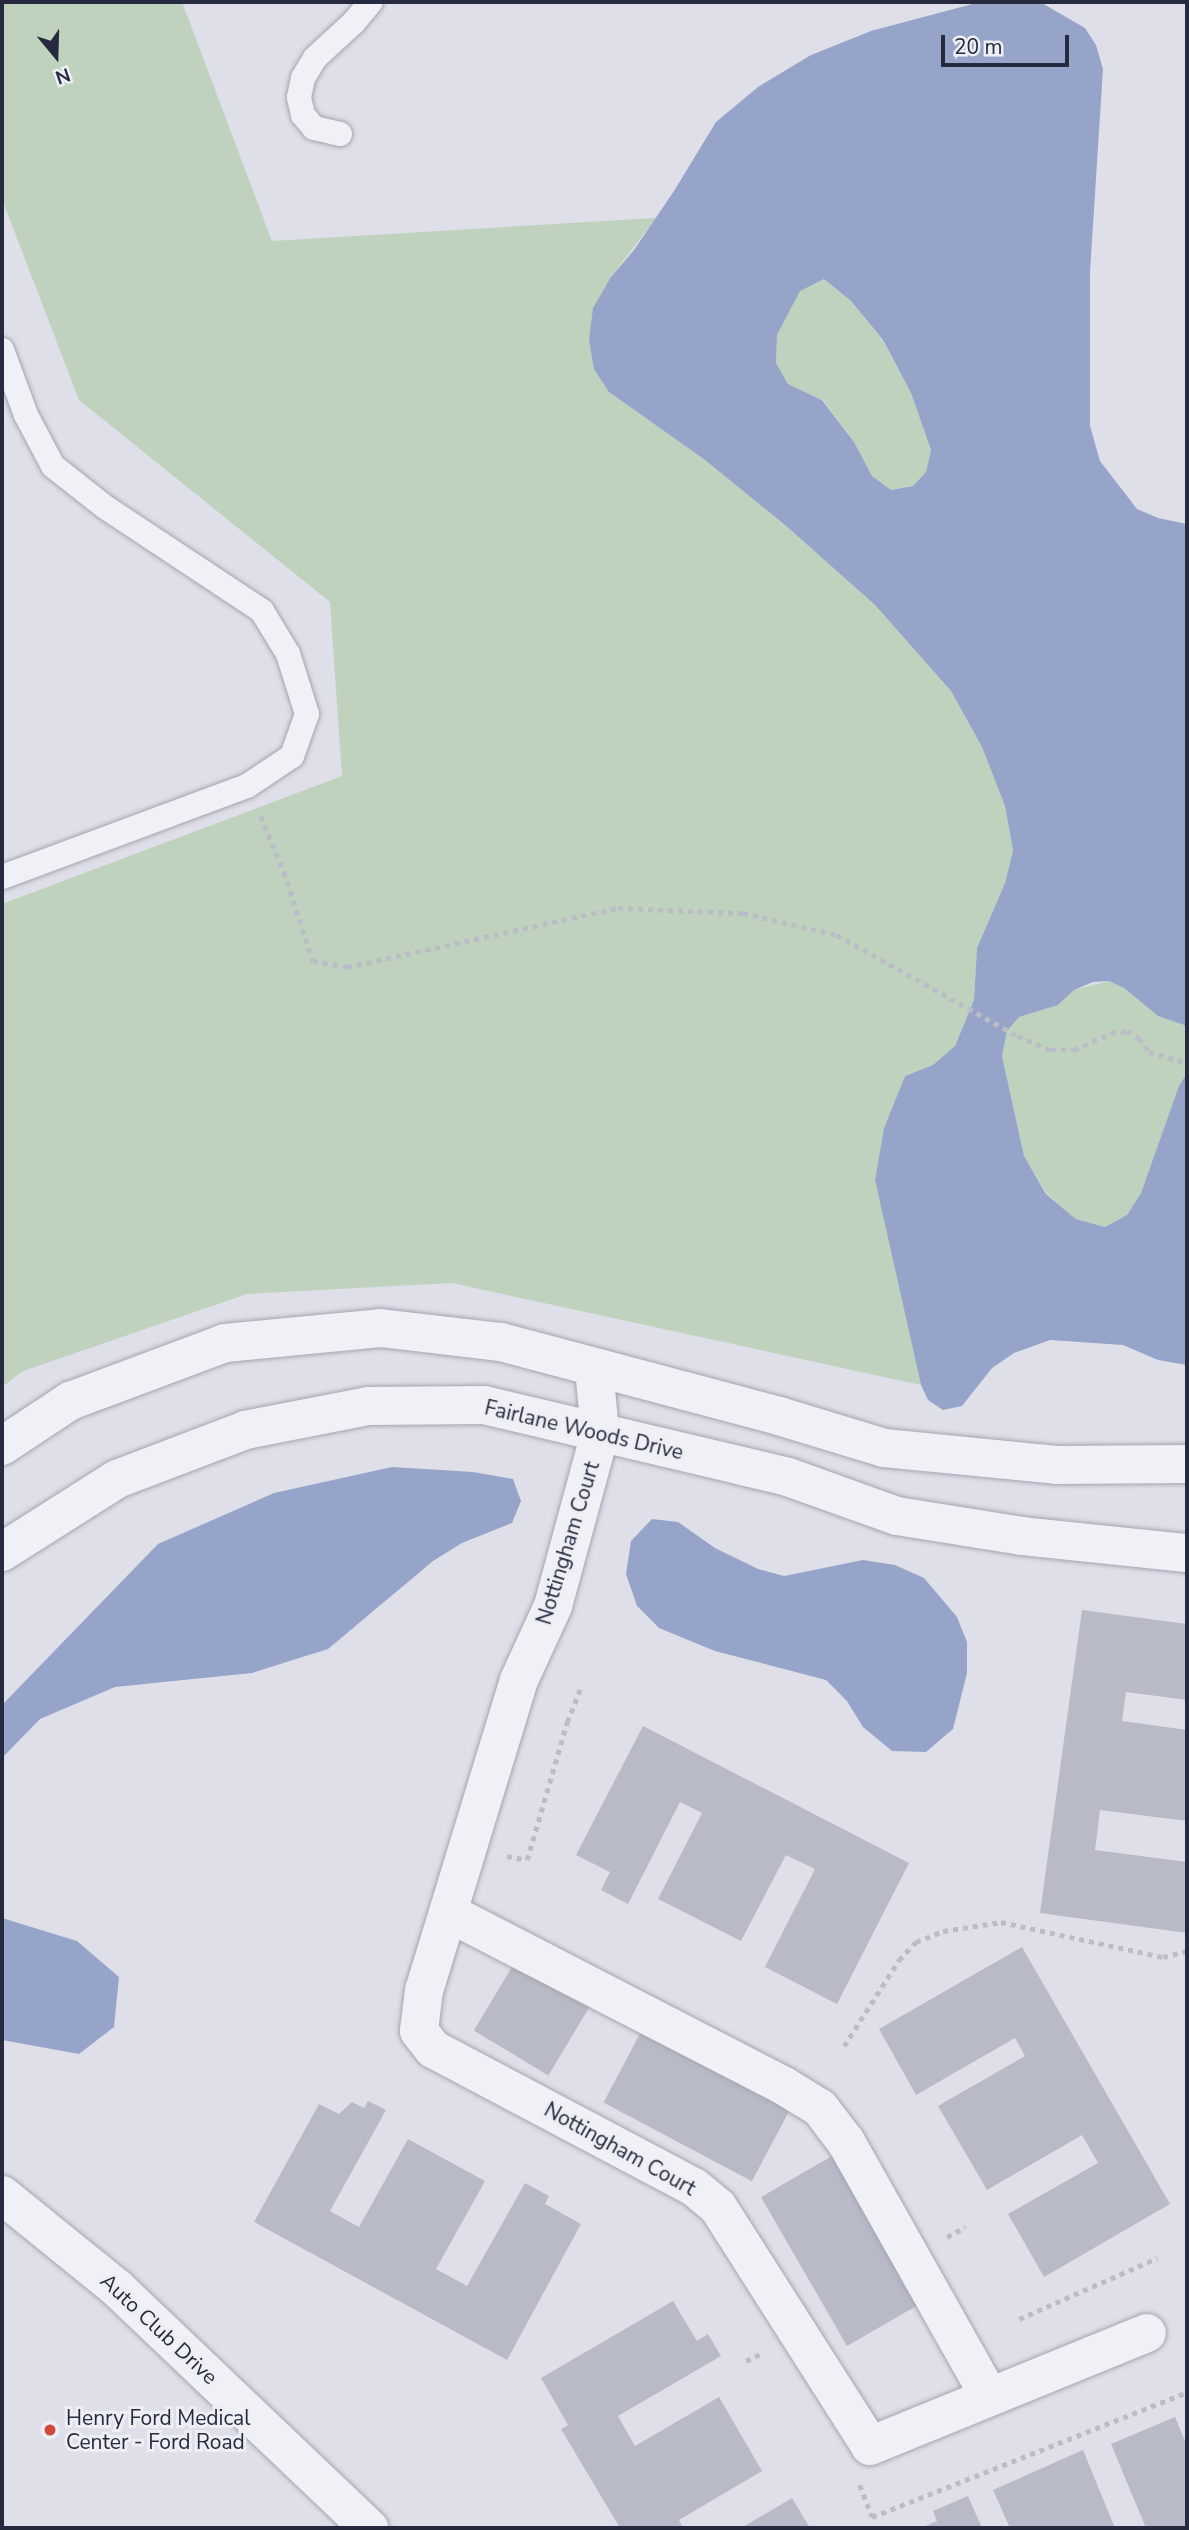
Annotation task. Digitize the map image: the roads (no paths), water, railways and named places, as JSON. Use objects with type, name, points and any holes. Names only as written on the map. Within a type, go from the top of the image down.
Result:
[{"type":"street","points":[[2,1446],[70,1401],[225,1343],[380,1328],[501,1342],[779,1416],[884,1448],[1056,1465],[1187,1464]]},
{"type":"street","name":"Nottingham Court","points":[[594,1368],[600,1433],[553,1606],[519,1681],[424,1990],[419,2032],[433,2049],[694,2187],[718,2207],[870,2446],[989,2396]]},
{"type":"street","name":"Fairlane Woods Drive","points":[[2,1552],[117,1479],[259,1428],[368,1406],[484,1405],[788,1477],[897,1516],[1022,1536],[1187,1553]]},
{"type":"street","points":[[449,1913],[783,2086],[820,2108],[846,2142],[989,2396],[1147,2333]]},
{"type":"street","name":"Auto Club Drive","points":[[2,2195],[118,2289],[369,2528]]},
{"type":"lane","points":[[340,134],[314,128],[303,115],[299,97],[303,78],[315,58],[354,22],[371,2]]},
{"type":"lane","points":[[2,351],[26,415],[53,467],[104,507],[262,611],[288,654],[307,714],[292,756],[247,786],[2,877]]},
{"type":"water","points":[[980,2],[1040,2],[1085,28],[1096,45],[1103,69],[1090,272],[1090,426],[1100,461],[1137,509],[1158,518],[1187,524],[1187,1026],[1158,1016],[1124,988],[1109,981],[1093,982],[1074,990],[1058,1005],[1019,1017],[1007,1031],[1002,1056],[1024,1156],[1046,1194],[1076,1219],[1105,1227],[1127,1215],[1141,1193],[1179,1086],[1187,1073],[1187,1365],[1158,1360],[1123,1345],[1050,1340],[1014,1353],[992,1368],[962,1406],[943,1410],[928,1400],[921,1385],[875,1180],[884,1128],[905,1076],[933,1065],[955,1046],[974,1000],[977,948],[1005,883],[1013,850],[1005,806],[982,747],[951,691],[875,605],[785,525],[705,460],[609,392],[594,369],[589,340],[593,308],[611,277],[634,250],[674,191],[716,122],[758,87],[811,55],[871,31]],"holes":[[[824,279],[851,301],[883,340],[911,393],[931,450],[926,472],[913,486],[891,490],[872,476],[854,442],[822,400],[788,384],[776,363],[777,335],[800,291]]]},
{"type":"water","points":[[392,1467],[473,1472],[513,1479],[521,1501],[512,1523],[462,1543],[433,1561],[328,1649],[252,1673],[115,1687],[40,1719],[2,1758],[2,1705],[158,1544],[274,1493]]},
{"type":"water","points":[[652,1519],[678,1522],[715,1548],[758,1569],[784,1576],[863,1560],[895,1565],[924,1578],[957,1617],[967,1642],[967,1673],[953,1729],[926,1752],[892,1751],[863,1727],[847,1701],[826,1680],[715,1651],[659,1628],[637,1606],[626,1574],[631,1541]]},
{"type":"water","points":[[2,1918],[77,1941],[119,1977],[114,2027],[79,2054],[2,2040]]},
{"type":"place","name":"Henry Ford Medical Center - Ford Road","points":[[50,2430]]}]
